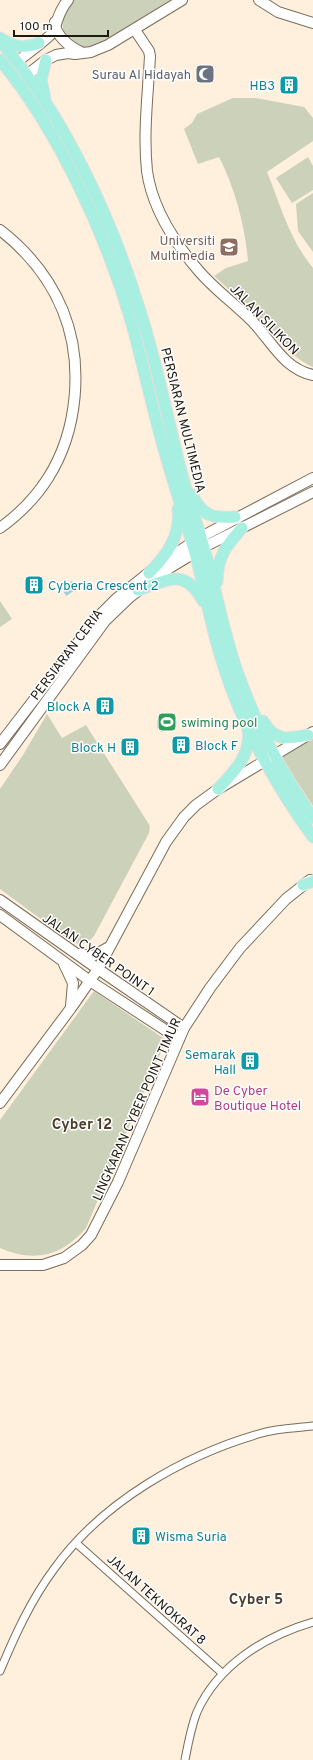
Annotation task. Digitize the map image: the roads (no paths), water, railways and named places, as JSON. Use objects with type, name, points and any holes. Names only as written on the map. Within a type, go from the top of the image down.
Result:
[{"type":"main road","points":[[0,38],[8,43],[28,48],[39,43]]},
{"type":"main road","name":"PERSIARAN MULTIMEDIA","points":[[0,41],[18,61],[67,140],[90,185],[112,235],[132,287],[148,338],[179,462],[198,545],[208,609],[223,664],[247,726],[313,818]]},
{"type":"main road","name":"PERSIARAN MULTIMEDIA","points":[[0,60],[17,82],[54,140],[97,227],[119,283],[130,318],[158,429],[172,476],[219,607],[230,648],[270,758],[297,814],[313,837]]},
{"type":"main road","points":[[46,60],[41,80],[47,107]]},
{"type":"main road","points":[[179,462],[189,488],[201,510],[210,516],[235,517]]},
{"type":"main road","points":[[149,573],[164,557],[176,537],[178,517],[172,476]]},
{"type":"main road","points":[[219,607],[216,588],[218,563],[226,546],[242,528]]},
{"type":"main road","points":[[138,590],[160,581],[179,579],[195,588],[208,609]]},
{"type":"main road","points":[[230,648],[253,701],[268,729],[283,738],[311,733]]},
{"type":"main road","points":[[218,789],[242,762],[248,744],[247,726]]},
{"type":"street","points":[[18,61],[52,34],[61,8],[68,0]]},
{"type":"street","points":[[27,75],[46,60],[62,53],[75,54],[91,52],[108,45],[135,30],[182,0]]},
{"type":"street","points":[[259,0],[278,12],[313,23]]},
{"type":"street","points":[[56,22],[55,26],[62,39],[81,52],[91,52]]},
{"type":"street","name":"JALAN SILIKON","points":[[135,30],[150,56],[146,128],[147,172],[152,191],[168,226],[177,242],[198,270],[255,324],[281,356],[290,365],[306,374],[313,375]]},
{"type":"street","points":[[0,230],[33,261],[54,293],[63,311],[72,343],[75,392],[73,413],[69,430],[54,467],[40,489],[0,528]]},
{"type":"street","name":"PERSIARAN CERIA","points":[[0,765],[105,621],[138,590],[235,517],[313,478]]},
{"type":"street","name":"PERSIARAN CERIA","points":[[0,744],[97,618],[116,599],[149,573],[198,545],[242,528],[313,492]]},
{"type":"street","points":[[0,1103],[98,970],[166,842],[184,817],[196,805],[218,789],[311,733]]},
{"type":"street","name":"LINGKARAN CYBER POINT TIMUR","points":[[0,1265],[43,1265],[64,1258],[82,1245],[91,1235],[118,1182],[184,1028],[210,988],[240,948],[286,899],[308,884],[313,878]]},
{"type":"street","name":"JALAN CYBER POINT 1","points":[[0,900],[98,970],[184,1028]]},
{"type":"street","name":"JALAN CYBER POINT 1","points":[[0,915],[90,981],[178,1039]]},
{"type":"street","points":[[74,952],[84,956],[93,956],[110,947]]},
{"type":"street","points":[[55,955],[64,964],[72,978],[74,988],[71,1008]]},
{"type":"street","points":[[0,1257],[13,1264]]},
{"type":"street","points":[[0,1671],[18,1628],[54,1568],[76,1543],[114,1507],[171,1469],[202,1454],[262,1433],[281,1429],[313,1426]]},
{"type":"street","name":"JALAN TEKNOKRAT 8","points":[[76,1543],[222,1673]]},
{"type":"street","points":[[185,1760],[191,1731],[198,1712],[210,1689],[222,1673],[248,1653],[270,1639],[313,1622]]},
{"type":"water","points":[[72,581],[77,589],[66,596],[61,587]]},
{"type":"water","name":"swiming pool","points":[[165,713],[170,714],[177,724],[174,726],[170,725],[167,730],[161,732],[157,728],[157,720]]},
{"type":"place","name":"Surau Al Hidayah","points":[[205,74]]},
{"type":"place","name":"HB3","points":[[289,85]]},
{"type":"place","name":"Universiti Multimedia","points":[[229,247]]},
{"type":"place","name":"Cyberia Crescent 2","points":[[34,585]]},
{"type":"place","name":"Block A","points":[[105,706]]},
{"type":"place","name":"swiming pool","points":[[167,722]]},
{"type":"place","name":"Block F","points":[[181,745]]},
{"type":"place","name":"Block H","points":[[130,747]]},
{"type":"place","name":"Semarak Hall","points":[[250,1061]]},
{"type":"place","name":"De Cyber Boutique Hotel","points":[[200,1097]]},
{"type":"place","name":"Wisma Suria","points":[[141,1536]]},
{"type":"district","name":"Cyber 12","points":[[82,1124]]},
{"type":"district","name":"Cyber 5","points":[[256,1599]]}]
